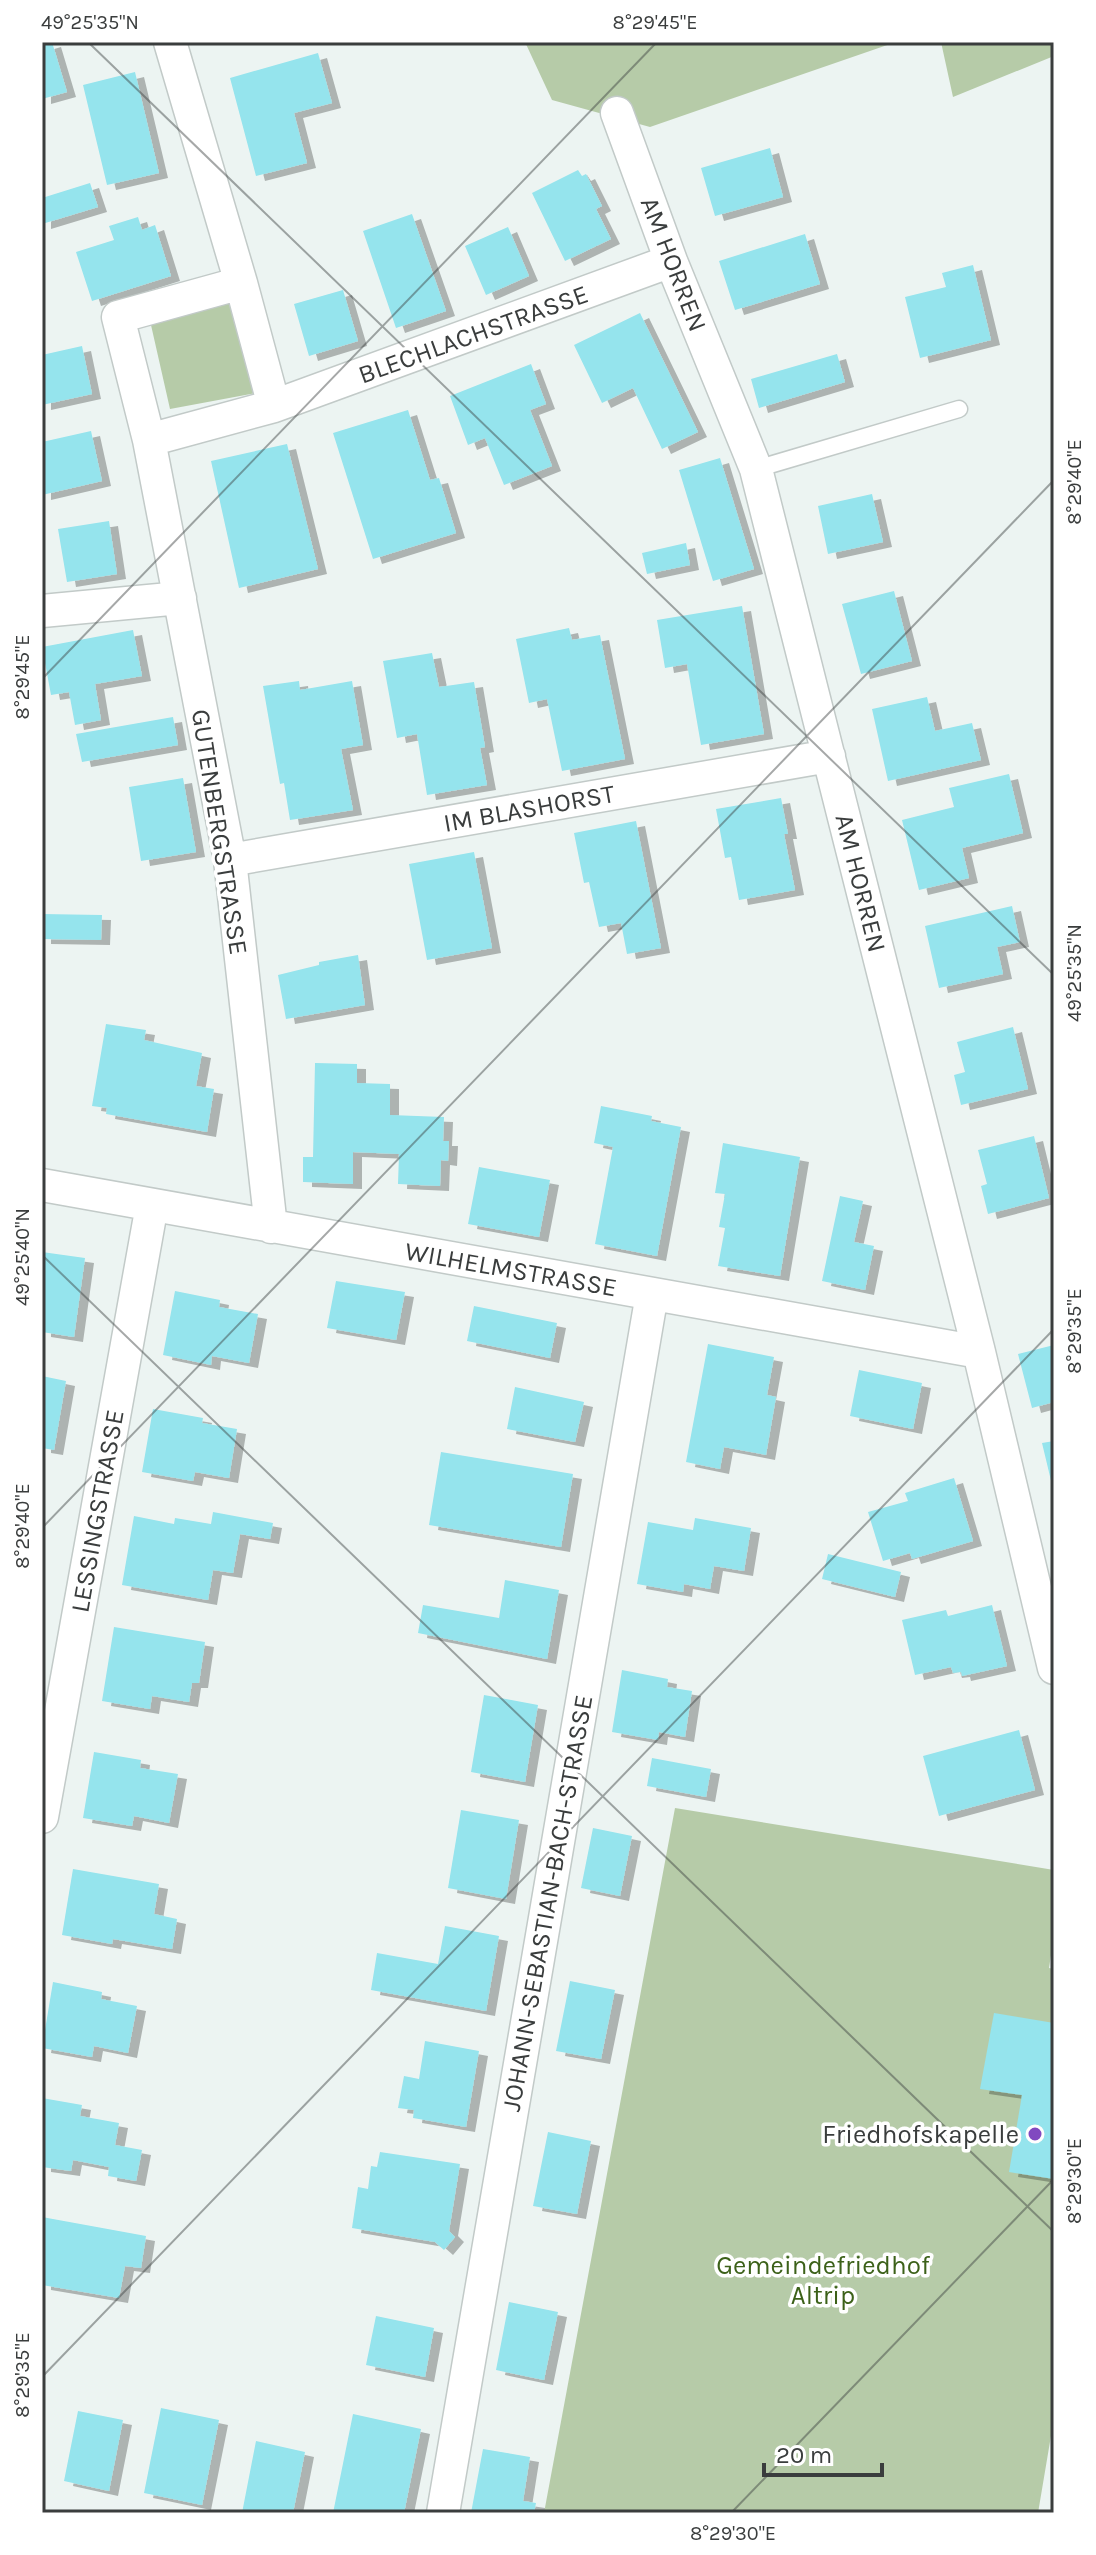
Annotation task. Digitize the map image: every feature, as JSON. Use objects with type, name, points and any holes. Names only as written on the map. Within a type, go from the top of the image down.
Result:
[{"type":"street","points":[[149,440],[274,406],[170,42]]},
{"type":"street","name":"AM HORREN","points":[[617,113],[671,261],[756,469],[979,1352],[1054,1668]]},
{"type":"street","name":"BLECHLACHSTRASSE","points":[[274,406],[671,261]]},
{"type":"street","name":"GUTENBERGSTRASSE","points":[[241,283],[118,317],[149,440],[230,860],[271,1227]]},
{"type":"street","points":[[42,611],[180,598]]},
{"type":"street","name":"IM BLASHORST","points":[[230,860],[829,756]]},
{"type":"street","name":"WILHELMSTRASSE","points":[[42,1185],[979,1352]]},
{"type":"street","name":"LESSINGSTRASSE","points":[[42,1817],[152,1205]]},
{"type":"street","name":"JOHANN-SEBASTIAN-BACH-STRASSE","points":[[443,2513],[652,1294]]},
{"type":"lane","points":[[756,469],[959,409]]},
{"type":"green space","points":[[525,42],[896,42],[650,127],[552,100]]},
{"type":"green space","points":[[941,42],[1054,42],[1054,56],[953,97]]},
{"type":"green space","points":[[231,302],[256,393],[170,409],[151,325]]},
{"type":"green space","name":"Gemeindefriedhof Altrip","points":[[675,1808],[1054,1870],[1054,1936],[1049,1968],[1054,1969],[1054,2418],[1038,2513],[544,2513]]},
{"type":"building","points":[[52,42],[67,92],[42,99],[42,45]]},
{"type":"building","points":[[318,53],[332,103],[294,113],[307,163],[256,176],[230,78]]},
{"type":"building","points":[[135,72],[159,173],[107,185],[83,85]]},
{"type":"building","points":[[770,148],[783,197],[715,216],[701,168]]},
{"type":"building","points":[[578,170],[582,176],[586,174],[602,206],[596,209],[611,239],[565,261],[532,193]]},
{"type":"building","points":[[90,183],[98,207],[42,224],[42,198]]},
{"type":"building","points":[[412,214],[446,311],[396,328],[363,231]]},
{"type":"building","points":[[138,217],[142,230],[155,225],[171,276],[92,301],[76,252],[114,240],[109,226]]},
{"type":"building","points":[[508,227],[529,276],[486,295],[465,246]]},
{"type":"building","points":[[805,234],[820,284],[735,310],[719,261]]},
{"type":"building","points":[[973,265],[991,340],[920,358],[905,297],[946,287],[942,273]]},
{"type":"building","points":[[343,290],[358,341],[309,356],[294,304]]},
{"type":"building","points":[[640,313],[698,432],[662,449],[633,388],[602,403],[574,345]]},
{"type":"building","points":[[82,346],[92,394],[42,405],[42,355]]},
{"type":"building","points":[[837,354],[845,382],[759,408],[751,379]]},
{"type":"building","points":[[531,364],[546,404],[530,410],[552,466],[504,485],[485,438],[468,445],[450,396]]},
{"type":"building","points":[[408,410],[430,480],[439,478],[456,533],[373,559],[333,433]]},
{"type":"building","points":[[91,431],[102,481],[42,495],[42,442]]},
{"type":"building","points":[[287,444],[318,569],[239,588],[211,461]]},
{"type":"building","points":[[720,458],[754,569],[713,581],[679,470]]},
{"type":"building","points":[[872,494],[883,542],[828,554],[818,506]]},
{"type":"building","points":[[109,521],[117,574],[67,582],[58,529]]},
{"type":"building","points":[[686,543],[690,565],[647,574],[642,553]]},
{"type":"building","points":[[894,591],[912,661],[861,674],[842,604]]},
{"type":"building","points":[[742,606],[764,734],[701,745],[687,664],[665,668],[657,620]]},
{"type":"building","points":[[569,628],[572,640],[600,635],[625,759],[562,771],[547,699],[529,703],[516,639]]},
{"type":"building","points":[[133,630],[142,676],[95,684],[101,720],[75,725],[69,692],[51,695],[42,647]]},
{"type":"building","points":[[432,653],[439,687],[474,682],[485,747],[480,748],[487,785],[427,795],[417,734],[397,738],[383,661]]},
{"type":"building","points":[[299,681],[300,690],[352,681],[363,745],[341,749],[353,810],[290,820],[284,783],[280,784],[263,686]]},
{"type":"building","points":[[927,697],[935,731],[972,723],[981,760],[888,781],[872,709]]},
{"type":"building","points":[[173,717],[178,745],[82,762],[76,734]]},
{"type":"building","points":[[1009,774],[1023,833],[962,848],[969,878],[919,890],[902,820],[954,807],[949,788]]},
{"type":"building","points":[[183,778],[196,852],[141,861],[129,787]]},
{"type":"building","points":[[781,798],[788,834],[784,834],[795,890],[739,900],[731,857],[725,858],[716,809]]},
{"type":"building","points":[[636,821],[661,948],[627,954],[621,923],[599,927],[589,882],[584,883],[574,833]]},
{"type":"building","points":[[474,852],[492,948],[427,960],[409,864]]},
{"type":"building","points":[[1012,906],[1020,942],[997,947],[1003,974],[939,988],[925,926]]},
{"type":"building","points":[[42,914],[102,915],[101,940],[42,939]]},
{"type":"building","points":[[358,955],[365,1005],[286,1019],[278,975],[319,965],[319,962]]},
{"type":"building","points":[[106,1024],[146,1030],[144,1040],[202,1053],[196,1086],[214,1089],[207,1132],[106,1114],[107,1108],[92,1106]]},
{"type":"building","points":[[1013,1027],[1028,1089],[961,1105],[954,1075],[965,1072],[957,1042]]},
{"type":"building","points":[[315,1063],[357,1064],[357,1083],[390,1084],[390,1115],[444,1117],[443,1141],[449,1141],[448,1161],[441,1160],[440,1186],[398,1184],[399,1154],[353,1152],[353,1184],[303,1182],[303,1157],[313,1157]]},
{"type":"building","points":[[601,1106],[652,1116],[651,1121],[681,1127],[657,1256],[595,1244],[613,1147],[594,1143]]},
{"type":"building","points":[[1034,1136],[1049,1198],[988,1214],[981,1186],[987,1184],[978,1150]]},
{"type":"building","points":[[723,1143],[800,1157],[780,1276],[718,1266],[725,1228],[719,1227],[725,1194],[715,1193]]},
{"type":"building","points":[[479,1167],[550,1180],[539,1237],[468,1224]]},
{"type":"building","points":[[840,1196],[863,1201],[854,1242],[874,1246],[865,1290],[822,1281]]},
{"type":"building","points":[[42,1252],[85,1258],[74,1337],[42,1332]]},
{"type":"building","points":[[336,1281],[405,1292],[396,1340],[327,1328]]},
{"type":"building","points":[[175,1291],[220,1300],[219,1307],[258,1314],[249,1363],[212,1356],[211,1365],[163,1355]]},
{"type":"building","points":[[474,1306],[557,1323],[550,1358],[467,1341]]},
{"type":"building","points":[[708,1344],[774,1357],[767,1395],[776,1397],[766,1455],[724,1447],[720,1469],[686,1462]]},
{"type":"building","points":[[1054,1345],[1054,1402],[1032,1408],[1018,1354]]},
{"type":"building","points":[[859,1370],[922,1383],[913,1429],[850,1416]]},
{"type":"building","points":[[42,1376],[66,1381],[54,1450],[42,1448]]},
{"type":"building","points":[[515,1387],[584,1402],[575,1442],[507,1429]]},
{"type":"building","points":[[153,1409],[203,1418],[202,1423],[237,1429],[229,1478],[195,1472],[193,1481],[142,1472]]},
{"type":"building","points":[[1054,1441],[1054,1489],[1053,1489],[1042,1443]]},
{"type":"building","points":[[441,1452],[573,1474],[561,1547],[429,1525]]},
{"type":"building","points":[[954,1478],[973,1541],[912,1559],[910,1553],[883,1561],[868,1512],[908,1501],[905,1493]]},
{"type":"building","points":[[213,1512],[273,1523],[270,1539],[240,1534],[233,1573],[213,1570],[208,1600],[122,1585],[134,1516],[174,1524],[175,1518],[211,1524]]},
{"type":"building","points":[[695,1518],[751,1528],[744,1571],[714,1566],[710,1589],[684,1584],[683,1592],[637,1584],[648,1522],[693,1530]]},
{"type":"building","points":[[828,1554],[901,1572],[895,1597],[822,1579]]},
{"type":"building","points":[[505,1580],[559,1590],[547,1659],[418,1633],[423,1605],[499,1618]]},
{"type":"building","points":[[992,1605],[1007,1666],[962,1676],[961,1672],[953,1673],[951,1667],[915,1675],[902,1620],[946,1610],[948,1616]]},
{"type":"building","points":[[114,1627],[205,1642],[199,1683],[192,1683],[189,1702],[152,1696],[150,1709],[102,1701]]},
{"type":"building","points":[[622,1670],[668,1679],[667,1687],[692,1691],[685,1737],[659,1732],[658,1740],[612,1732]]},
{"type":"building","points":[[484,1695],[538,1705],[525,1782],[471,1772]]},
{"type":"building","points":[[1019,1730],[1035,1790],[939,1816],[923,1756]]},
{"type":"building","points":[[94,1752],[141,1760],[140,1768],[178,1774],[169,1823],[134,1816],[132,1826],[83,1818]]},
{"type":"building","points":[[652,1758],[711,1769],[706,1797],[647,1786]]},
{"type":"building","points":[[461,1810],[519,1820],[506,1899],[448,1888]]},
{"type":"building","points":[[593,1828],[632,1836],[620,1896],[581,1888]]},
{"type":"building","points":[[73,1869],[159,1884],[154,1914],[177,1919],[172,1949],[113,1939],[112,1944],[62,1935]]},
{"type":"building","points":[[445,1926],[499,1936],[486,2011],[371,1990],[377,1953],[438,1964]]},
{"type":"building","points":[[570,1981],[615,1990],[601,2059],[556,2051]]},
{"type":"building","points":[[53,1982],[102,1992],[101,1999],[137,2006],[128,2053],[94,2046],[92,2057],[42,2048]]},
{"type":"building","name":"Friedhofskapelle","points":[[994,2013],[1054,2023],[1054,2179],[1009,2172],[1022,2095],[980,2089]]},
{"type":"building","points":[[425,2041],[479,2051],[466,2127],[413,2118],[414,2110],[398,2108],[404,2076],[419,2079]]},
{"type":"building","points":[[42,2098],[82,2105],[80,2116],[119,2123],[115,2145],[142,2150],[136,2181],[108,2176],[109,2167],[73,2160],[71,2171],[42,2167]]},
{"type":"building","points":[[548,2132],[591,2141],[577,2214],[533,2206]]},
{"type":"building","points":[[380,2152],[460,2164],[449,2231],[455,2237],[444,2250],[435,2242],[352,2228],[358,2187],[368,2189],[371,2166],[377,2167]]},
{"type":"building","points":[[42,2217],[146,2236],[141,2268],[125,2266],[119,2298],[42,2285]]},
{"type":"building","points":[[509,2302],[558,2312],[544,2380],[496,2370]]},
{"type":"building","points":[[376,2316],[434,2328],[425,2377],[366,2365]]},
{"type":"building","points":[[161,2408],[219,2420],[202,2505],[144,2493]]},
{"type":"building","points":[[78,2411],[123,2420],[109,2491],[64,2481]]},
{"type":"building","points":[[353,2414],[421,2429],[404,2513],[333,2513]]},
{"type":"building","points":[[256,2441],[305,2452],[293,2513],[242,2513]]},
{"type":"building","points":[[483,2449],[530,2457],[523,2501],[536,2503],[534,2513],[471,2513]]},
{"type":"place","name":"Friedhofskapelle","points":[[1035,2134]]}]
